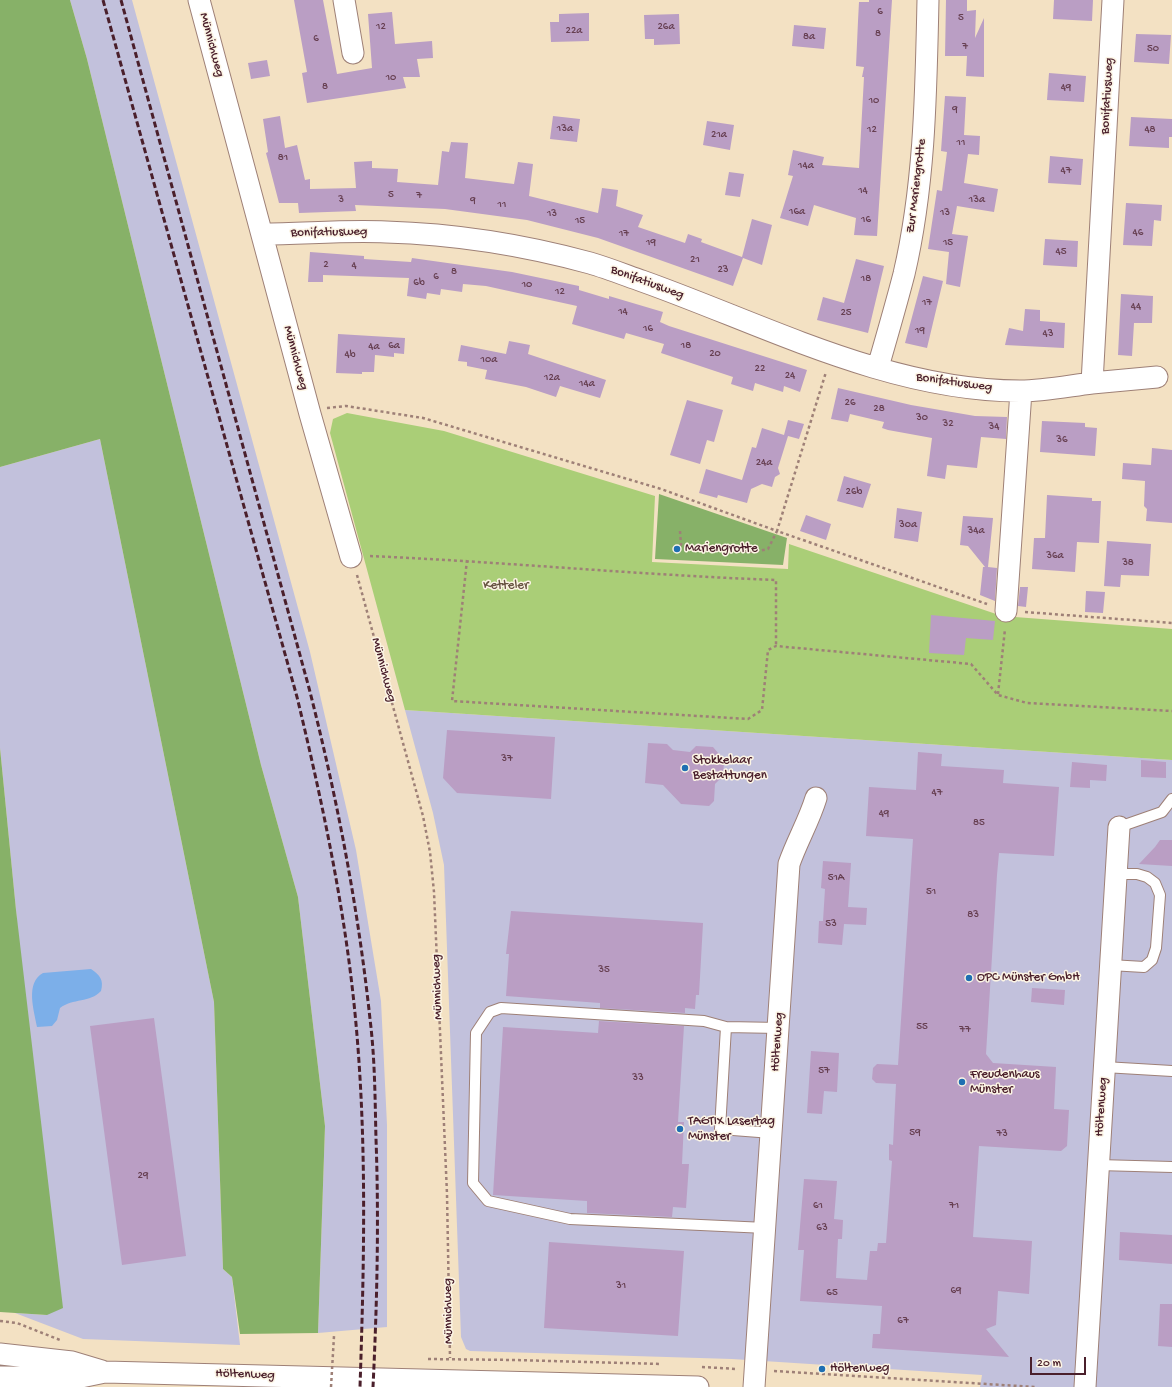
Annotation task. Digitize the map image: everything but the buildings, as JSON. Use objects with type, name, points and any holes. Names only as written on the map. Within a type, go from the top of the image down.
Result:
[{"type":"street","name":"Münnichweg","points":[[199,0],[350,557]]},
{"type":"street","points":[[344,0],[353,53]]},
{"type":"street","name":"Zur Mariengrotte","points":[[878,367],[904,273],[915,212],[922,156],[926,96],[928,0]]},
{"type":"street","name":"Bonifatiusweg","points":[[1092,383],[1113,0]]},
{"type":"street","name":"Bonifatiusweg","points":[[262,234],[347,231],[415,233],[471,239],[548,253],[591,263],[832,353],[916,378],[947,384],[1021,391],[1157,377]]},
{"type":"street","points":[[1006,610],[1021,391]]},
{"type":"street","name":"Höltenweg","points":[[754,1387],[790,864],[796,844],[813,809],[816,798]]},
{"type":"street","name":"Höltenweg","points":[[1085,1387],[1119,827]]},
{"type":"street","name":"Höltenweg","points":[[0,1354],[72,1362],[105,1372]]},
{"type":"street","name":"Höltenweg","points":[[0,1377],[76,1378],[105,1372],[698,1387]]},
{"type":"lane","points":[[1119,827],[1162,812],[1172,799]]},
{"type":"lane","points":[[1110,965],[1144,967],[1152,960],[1156,948],[1160,895],[1154,883],[1147,877],[1137,874],[1116,874]]},
{"type":"lane","points":[[766,1228],[570,1219],[488,1201],[473,1183],[476,1033],[490,1012],[501,1008],[704,1021],[726,1027],[778,1028]]},
{"type":"lane","points":[[726,1027],[720,1129],[772,1133]]},
{"type":"lane","points":[[1104,1067],[1172,1071]]},
{"type":"lane","points":[[1098,1166],[1172,1167]]},
{"type":"path","points":[[680,531],[681,545],[686,548],[754,552],[768,549],[777,531],[832,353]]},
{"type":"path","points":[[310,414],[330,407],[346,406],[423,418],[661,489],[777,531],[1006,610],[1172,623]]},
{"type":"path","points":[[350,557],[366,556],[466,560],[708,578],[776,580],[776,646]]},
{"type":"path","name":"Münnichweg","points":[[350,557],[357,574],[423,816],[430,852],[434,900],[446,1186],[450,1358]]},
{"type":"path","points":[[466,560],[452,700],[748,719],[762,710],[768,650],[776,646],[971,664],[998,695],[1027,703],[1172,711]]},
{"type":"path","points":[[998,695],[1006,610]]},
{"type":"path","points":[[331,1387],[334,1336]]},
{"type":"shaded area","points":[[70,0],[132,0],[310,652],[356,850],[381,1001],[387,1125],[387,1327],[318,1333],[325,1126],[298,897],[261,765],[87,59]]},
{"type":"shaded area","points":[[100,439],[214,1002],[223,1269],[232,1277],[240,1345],[83,1339],[15,1313],[47,1315],[16,910],[0,748],[0,467]]},
{"type":"shaded area","points":[[405,710],[1172,760],[1172,1387],[980,1387],[982,1375],[732,1359],[470,1351],[466,1349],[461,1337],[444,865],[433,813]]},
{"type":"green space","points":[[0,0],[70,0],[87,59],[261,765],[298,897],[325,1126],[318,1333],[240,1334],[232,1277],[223,1269],[214,1002],[100,439],[0,467]]},
{"type":"green space","name":"Ketteler","points":[[347,413],[444,431],[655,496],[652,562],[788,569],[789,544],[1002,616],[1172,629],[1172,760],[405,710],[330,433],[333,419]]},
{"type":"green space","points":[[659,494],[787,538],[783,565],[655,559]]},
{"type":"green space","points":[[0,748],[16,910],[63,1308],[47,1315],[0,1312]]},
{"type":"water","points":[[91,969],[97,973],[102,981],[101,991],[97,995],[70,1003],[60,1008],[57,1020],[52,1026],[37,1027],[32,990],[37,977],[43,973]]},
{"type":"railway","points":[[103,0],[297,697],[316,778],[340,900],[352,983],[362,1115],[364,1206],[360,1387]]},
{"type":"railway","points":[[121,0],[309,688],[329,770],[346,852],[365,977],[374,1064],[377,1232],[373,1387]]},
{"type":"place","name":"Mariengrotte","points":[[677,549]]},
{"type":"place","name":"Stokkelaar Bestattungen","points":[[685,768]]},
{"type":"place","name":"OPC Münster GmbH","points":[[969,978]]},
{"type":"place","name":"Freudenhaus Münster","points":[[962,1082]]},
{"type":"place","name":"TAGTIX Lasertag Münster","points":[[680,1129]]},
{"type":"place","name":"Höltenweg","points":[[822,1369]]}]
